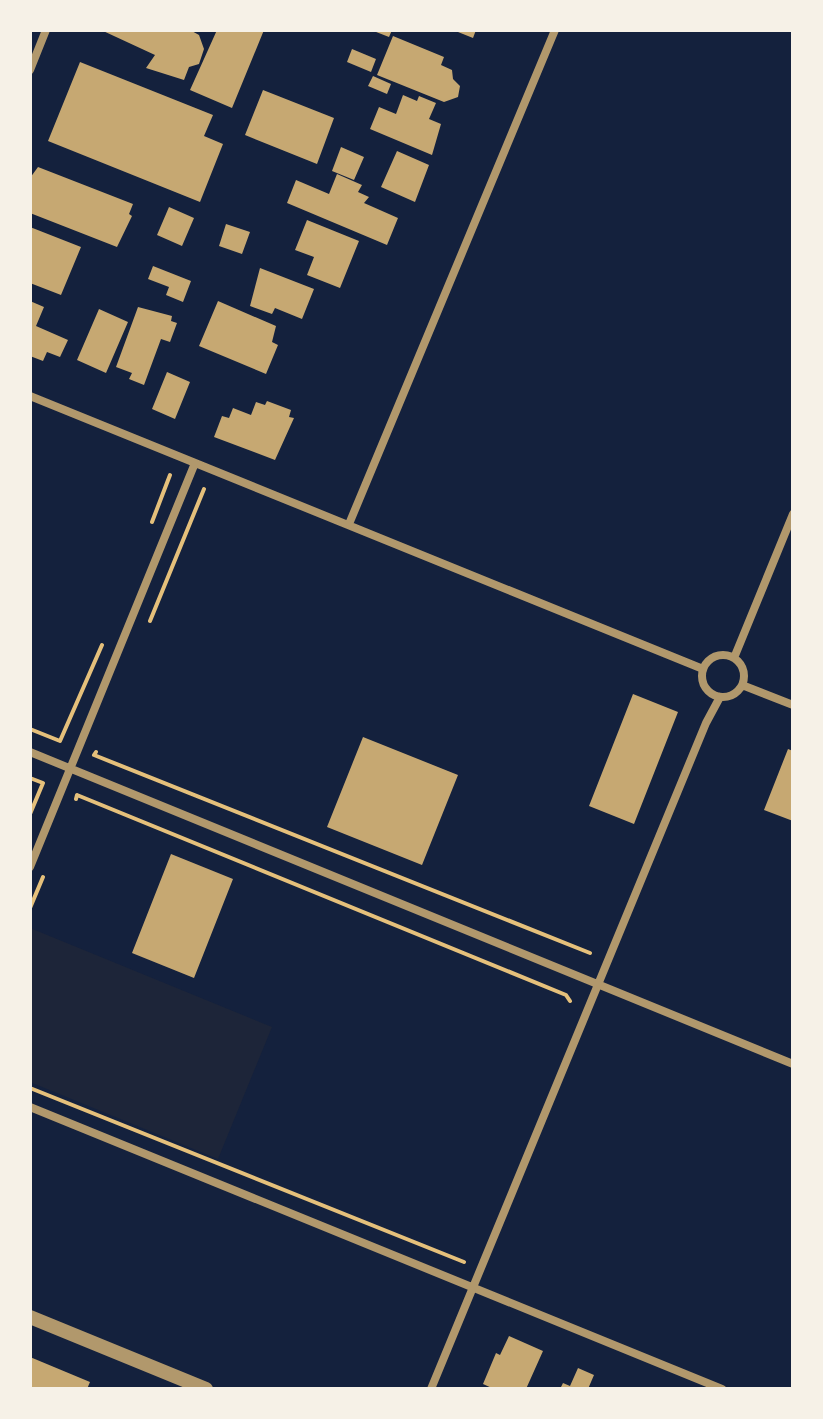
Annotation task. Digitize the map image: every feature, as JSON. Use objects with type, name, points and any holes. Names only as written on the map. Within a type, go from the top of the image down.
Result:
[{"type":"street","points":[[30,70],[46,30]]},
{"type":"street","points":[[349,524],[555,30]]},
{"type":"street","points":[[30,396],[703,669]]},
{"type":"street","points":[[30,867],[195,463]]},
{"type":"street","points":[[734,658],[793,514]]},
{"type":"street","points":[[716,656],[734,658],[743,670],[742,685],[730,696],[720,697],[705,687],[703,669],[716,656]]},
{"type":"street","points":[[742,685],[793,705]]},
{"type":"street","points":[[431,1389],[706,723],[720,697]]},
{"type":"street","points":[[30,752],[793,1064]]},
{"type":"street","points":[[30,1107],[722,1389]]},
{"type":"street","points":[[30,1317],[206,1389]]},
{"type":"path","points":[[147,533],[170,475]]},
{"type":"path","points":[[30,729],[60,741],[107,631]]},
{"type":"path","points":[[94,755],[590,953]]},
{"type":"path","points":[[30,778],[43,783],[30,814]]},
{"type":"path","points":[[71,810],[77,795],[566,995],[570,1001]]},
{"type":"path","points":[[30,908],[47,868]]},
{"type":"path","points":[[30,1088],[464,1262]]},
{"type":"shaded area","points":[[30,928],[272,1027],[218,1159],[30,1082]]},
{"type":"building","points":[[101,30],[190,30],[199,35],[204,49],[199,64],[189,67],[184,80],[146,68],[155,55]]},
{"type":"building","points":[[217,30],[264,30],[232,108],[190,90]]},
{"type":"building","points":[[371,30],[392,30],[389,37]]},
{"type":"building","points":[[453,30],[476,30],[473,38]]},
{"type":"building","points":[[393,36],[444,57],[441,65],[452,70],[453,79],[460,86],[458,97],[444,102],[377,75]]},
{"type":"building","points":[[352,49],[376,59],[371,72],[347,62]]},
{"type":"building","points":[[80,62],[213,115],[204,136],[223,144],[200,202],[48,141]]},
{"type":"building","points":[[373,76],[391,84],[387,94],[368,86]]},
{"type":"building","points":[[263,90],[334,118],[317,164],[245,135]]},
{"type":"building","points":[[403,95],[417,101],[419,96],[436,103],[429,119],[441,124],[432,155],[370,129],[379,107],[396,114]]},
{"type":"building","points":[[341,147],[364,157],[354,180],[332,171]]},
{"type":"building","points":[[397,151],[429,165],[415,202],[381,187]]},
{"type":"building","points":[[38,167],[133,204],[129,214],[132,216],[117,247],[30,213],[30,178]]},
{"type":"building","points":[[337,174],[362,185],[358,192],[369,197],[364,203],[398,218],[387,245],[287,203],[296,180],[329,194]]},
{"type":"building","points":[[169,207],[194,218],[182,246],[157,235]]},
{"type":"building","points":[[307,220],[359,241],[340,288],[307,275],[314,257],[295,250]]},
{"type":"building","points":[[226,224],[250,232],[242,254],[219,246]]},
{"type":"building","points":[[30,227],[81,247],[61,295],[30,283]]},
{"type":"building","points":[[153,266],[191,281],[183,302],[166,295],[169,287],[148,279]]},
{"type":"building","points":[[260,268],[314,289],[302,319],[275,308],[272,314],[250,306]]},
{"type":"building","points":[[30,301],[44,307],[36,326],[68,340],[60,357],[47,352],[43,361],[30,356]]},
{"type":"building","points":[[218,301],[276,326],[272,342],[278,345],[266,374],[199,346]]},
{"type":"building","points":[[138,307],[172,316],[171,321],[177,323],[170,342],[161,339],[144,385],[129,379],[132,373],[116,367]]},
{"type":"building","points":[[99,309],[128,322],[106,373],[77,360]]},
{"type":"building","points":[[167,372],[190,382],[175,419],[152,409]]},
{"type":"building","points":[[267,401],[291,410],[289,417],[294,418],[275,460],[214,437],[222,416],[229,418],[233,408],[251,415],[256,402],[265,405]]},
{"type":"building","points":[[633,694],[678,712],[634,824],[589,806]]},
{"type":"building","points":[[363,737],[458,775],[422,865],[327,827]]},
{"type":"building","points":[[788,749],[793,751],[793,821],[764,810]]},
{"type":"building","points":[[171,854],[233,879],[194,978],[132,953]]},
{"type":"building","points":[[509,1336],[543,1351],[526,1389],[494,1389],[483,1384],[496,1353],[500,1355]]},
{"type":"building","points":[[30,1357],[90,1382],[87,1389],[30,1389]]},
{"type":"building","points":[[578,1368],[594,1375],[588,1389],[560,1389],[563,1383],[570,1386]]}]
